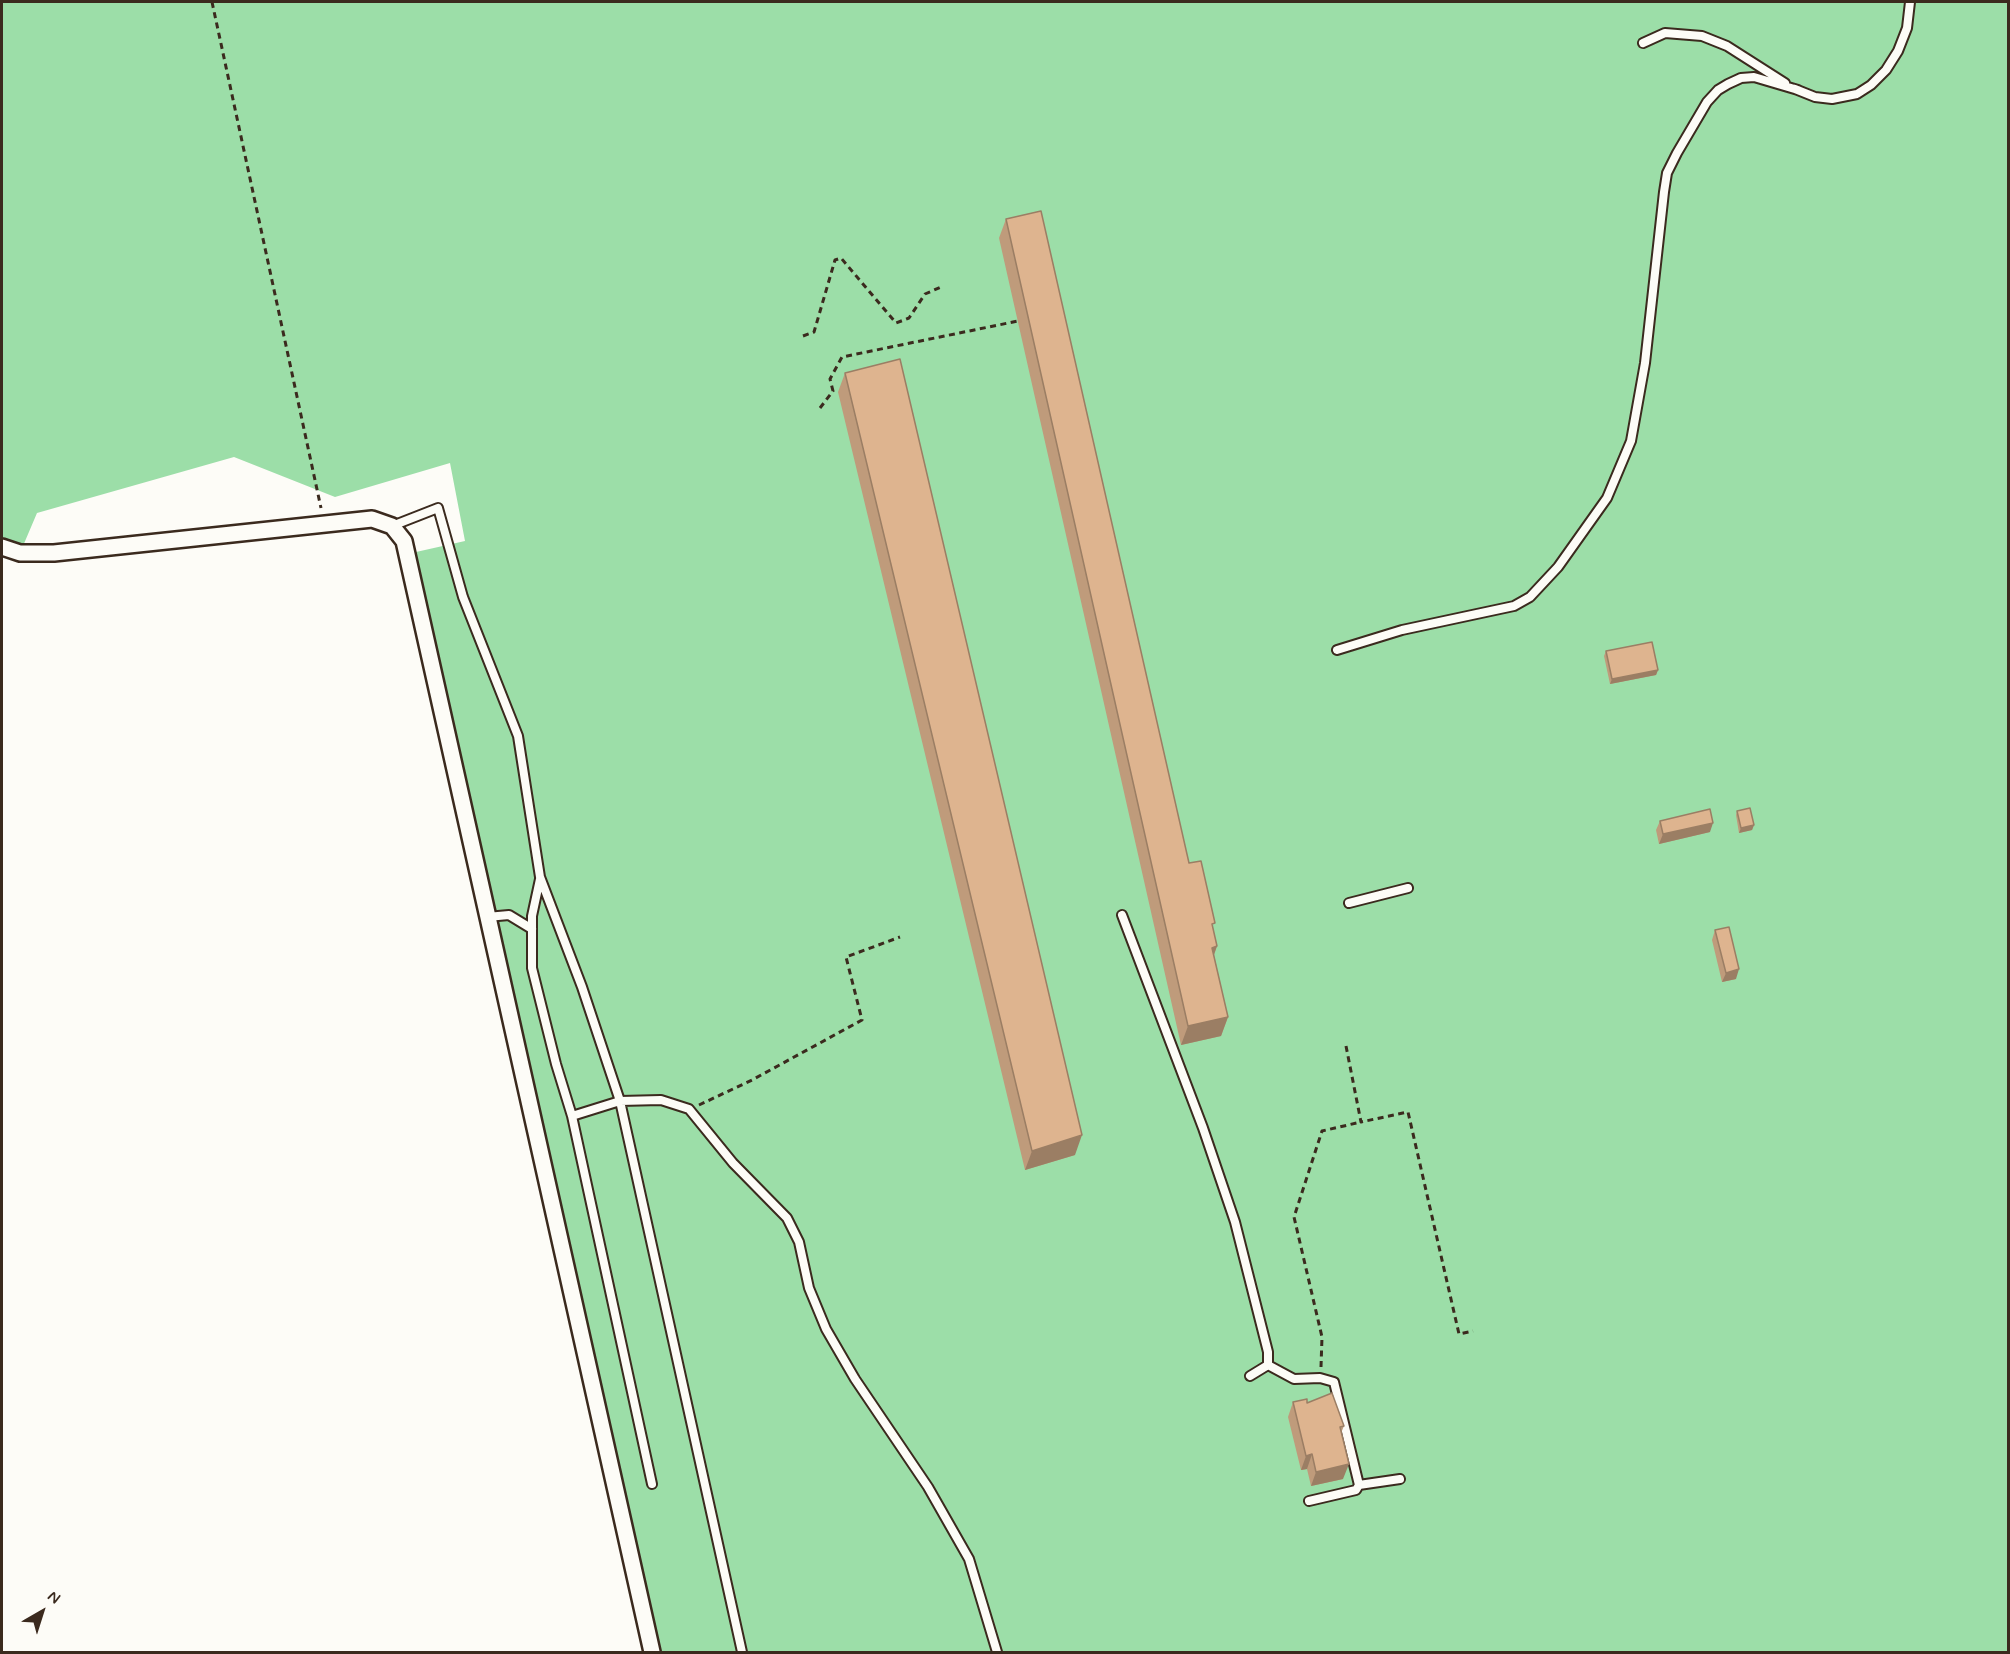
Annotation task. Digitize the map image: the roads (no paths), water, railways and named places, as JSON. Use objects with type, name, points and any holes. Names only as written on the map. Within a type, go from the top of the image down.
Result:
[{"type":"street","points":[[2,548],[20,554],[54,553],[372,519],[392,526],[404,541],[652,1653]]},
{"type":"lane","points":[[1337,650],[1402,630],[1514,606],[1530,597],[1558,567],[1607,498],[1631,441],[1645,363],[1667,173],[1707,102],[1718,90],[1728,84],[1742,78],[1754,77],[1815,97],[1832,99],[1850,96],[1871,85],[1886,70],[1898,51],[1907,28],[1910,2]]},
{"type":"lane","points":[[1643,43],[1665,33],[1702,36],[1727,46],[1798,90]]},
{"type":"lane","points":[[392,526],[438,508],[463,597],[518,736],[540,877],[582,987],[620,1101],[742,1653]]},
{"type":"lane","points":[[540,877],[532,929],[532,968],[555,1064],[572,1116],[652,1484]]},
{"type":"lane","points":[[1349,903],[1408,888]]},
{"type":"lane","points":[[487,917],[509,915],[532,929]]},
{"type":"lane","points":[[1122,915],[1203,1128],[1235,1222],[1268,1352],[1268,1365]]},
{"type":"lane","points":[[572,1116],[620,1101],[661,1100],[689,1109],[733,1163],[787,1218],[799,1242],[809,1288],[826,1329],[855,1379],[928,1487],[969,1559],[997,1653]]},
{"type":"lane","points":[[1250,1376],[1268,1365]]},
{"type":"lane","points":[[1268,1365],[1294,1379],[1320,1378],[1334,1382],[1359,1485],[1356,1490],[1309,1501]]},
{"type":"lane","points":[[1359,1485],[1400,1479]]}]
